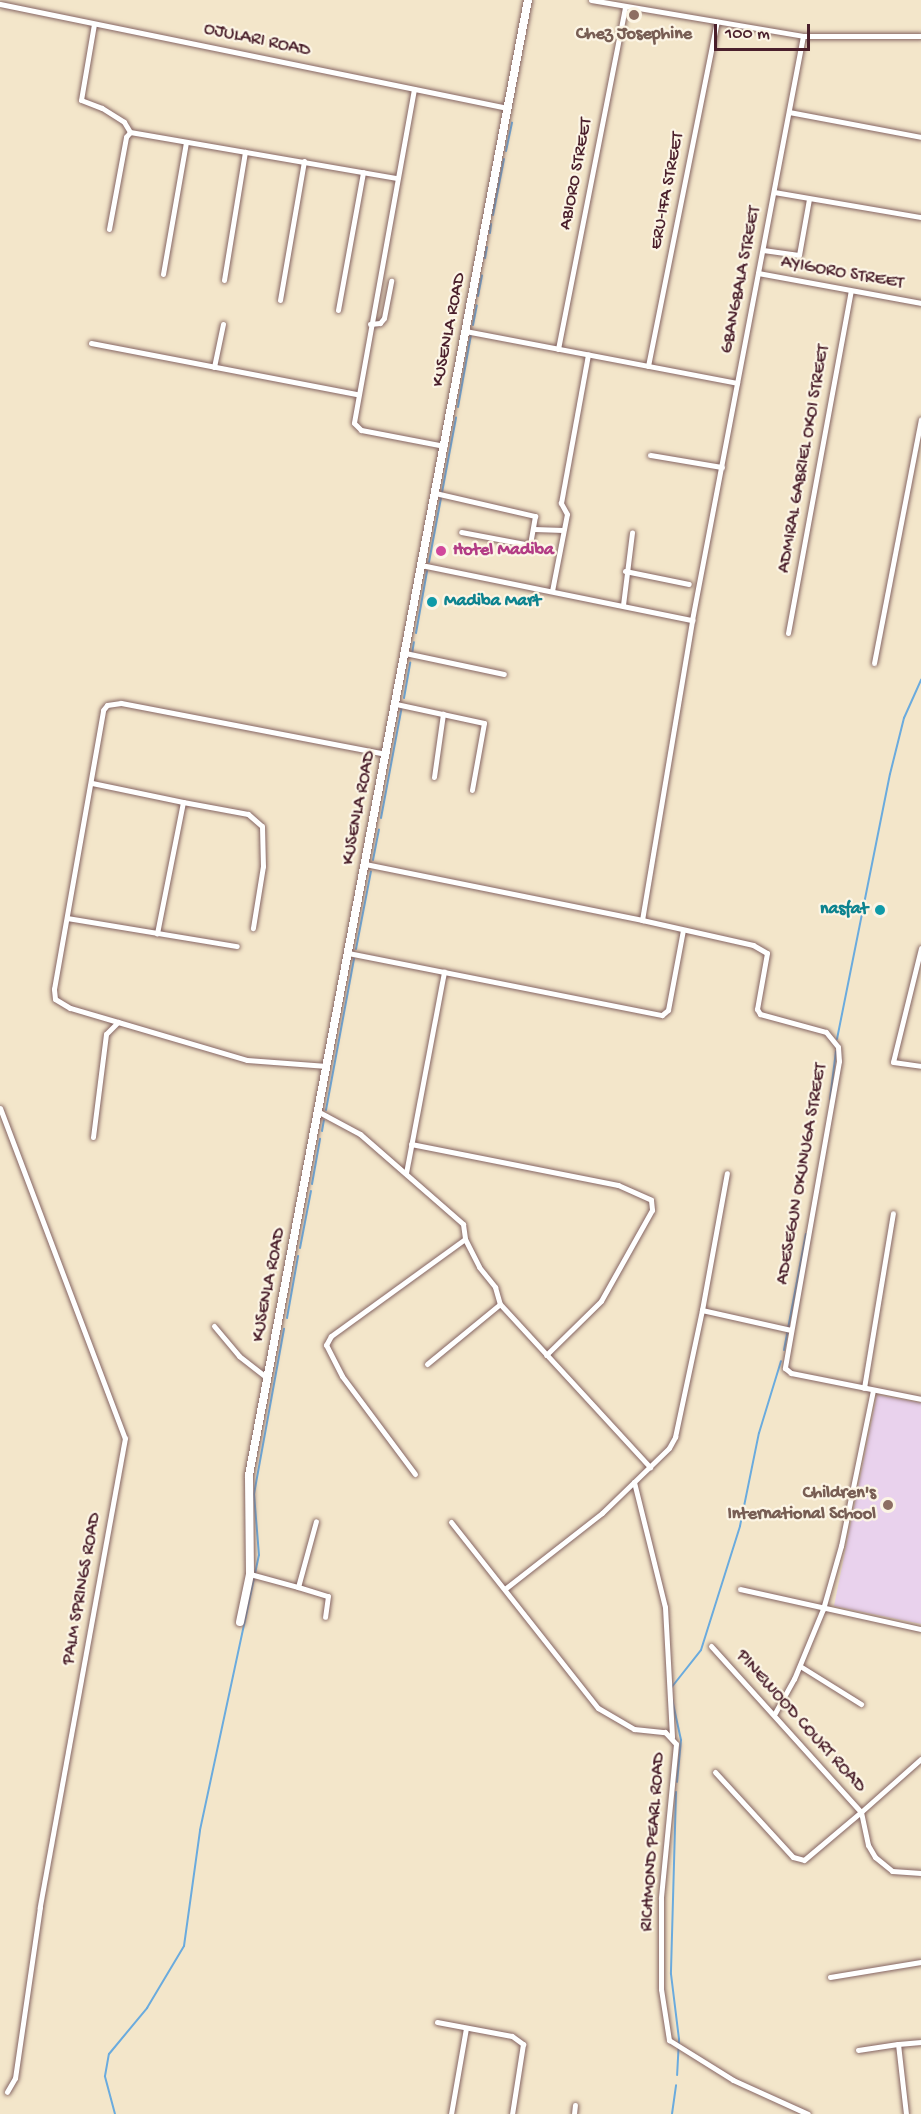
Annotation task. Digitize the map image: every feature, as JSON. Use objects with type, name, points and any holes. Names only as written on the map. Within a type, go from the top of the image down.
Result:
[{"type":"main road","name":"KUSENLA ROAD","points":[[240,1622],[254,1576],[246,1496],[528,0]]},
{"type":"street","points":[[591,0],[803,36],[921,36]]},
{"type":"street","name":"OJULARI ROAD","points":[[0,4],[507,108]]},
{"type":"street","name":"ABIORO STREET","points":[[558,349],[625,6]]},
{"type":"street","name":"ERU-IFA STREET","points":[[648,366],[717,22]]},
{"type":"street","points":[[94,24],[81,100],[102,108],[124,122],[130,132],[397,178]]},
{"type":"street","name":"GBANGBALA STREET","points":[[642,920],[692,620],[803,36]]},
{"type":"street","points":[[414,89],[356,394],[356,428],[444,446]]},
{"type":"street","points":[[789,112],[921,136]]},
{"type":"street","points":[[109,229],[126,137],[130,132]]},
{"type":"street","points":[[163,274],[186,142]]},
{"type":"street","points":[[224,280],[245,152]]},
{"type":"street","points":[[280,300],[304,161]]},
{"type":"street","points":[[338,310],[363,172]]},
{"type":"street","points":[[774,192],[921,218]]},
{"type":"street","points":[[763,250],[799,255],[809,199]]},
{"type":"street","name":"AYIGORO STREET","points":[[758,273],[921,303]]},
{"type":"street","points":[[370,324],[380,323],[384,318],[391,281]]},
{"type":"street","name":"ADMIRAL GABRIEL OKOI STREET","points":[[788,633],[851,291]]},
{"type":"street","points":[[214,367],[223,324]]},
{"type":"street","points":[[465,331],[737,383]]},
{"type":"street","points":[[91,343],[356,394]]},
{"type":"street","points":[[552,591],[567,514],[561,503],[588,354]]},
{"type":"street","points":[[874,663],[921,420]]},
{"type":"street","points":[[650,455],[722,467]]},
{"type":"street","points":[[435,493],[535,516],[531,545],[461,532]]},
{"type":"street","points":[[534,528],[563,530]]},
{"type":"street","points":[[622,605],[632,533]]},
{"type":"street","points":[[421,565],[692,620]]},
{"type":"street","points":[[626,571],[689,584]]},
{"type":"street","points":[[405,653],[504,674]]},
{"type":"street","points":[[327,1066],[247,1060],[70,1008],[56,999],[67,918],[103,710],[114,703],[386,754]]},
{"type":"street","points":[[396,704],[484,723],[472,790]]},
{"type":"street","points":[[434,777],[443,714]]},
{"type":"street","points":[[92,783],[248,814],[262,826],[263,866],[253,928]]},
{"type":"street","points":[[157,933],[183,802]]},
{"type":"street","points":[[348,953],[662,1015],[668,1010],[683,930],[365,864]]},
{"type":"street","points":[[67,918],[237,946]]},
{"type":"street","name":"ADESEGUN OKUNUGA STREET","points":[[683,930],[761,948],[768,958],[757,1009],[760,1014],[826,1032],[838,1047],[839,1061],[785,1368],[791,1373],[921,1399]]},
{"type":"street","points":[[921,948],[893,1062],[921,1066]]},
{"type":"street","points":[[406,1173],[444,972]]},
{"type":"street","points":[[93,1137],[106,1035],[118,1022]]},
{"type":"street","name":"PALM SPRINGS ROAD","points":[[0,1108],[125,1438],[40,1908],[15,2078],[7,2092]]},
{"type":"street","points":[[319,1112],[360,1134],[463,1224],[465,1239],[478,1267],[495,1287],[500,1304],[650,1467]]},
{"type":"street","points":[[411,1144],[618,1185],[651,1200],[652,1210],[601,1301],[546,1355]]},
{"type":"street","points":[[506,1588],[602,1513],[650,1467],[675,1437],[702,1310],[727,1173]]},
{"type":"street","points":[[864,1388],[893,1213]]},
{"type":"street","points":[[415,1474],[342,1376],[326,1345],[331,1336],[465,1239]]},
{"type":"street","points":[[427,1364],[500,1304]]},
{"type":"street","points":[[702,1310],[791,1330]]},
{"type":"street","points":[[214,1326],[239,1356],[268,1379]]},
{"type":"street","points":[[775,1713],[800,1666],[823,1609],[841,1546],[873,1390]]},
{"type":"street","points":[[634,1482],[665,1607],[672,1737]]},
{"type":"street","points":[[298,1587],[316,1521]]},
{"type":"street","name":"RICHMOND PEARL ROAD","points":[[451,1522],[506,1588],[598,1708],[634,1729],[665,1732],[676,1744],[661,1898],[662,1989],[669,2040],[733,2080],[808,2114]]},
{"type":"street","points":[[254,1576],[328,1596],[325,1617]]},
{"type":"street","points":[[740,1589],[921,1629]]},
{"type":"street","name":"PINEWOOD COURT ROAD","points":[[711,1646],[775,1713],[861,1812],[921,1759]]},
{"type":"street","points":[[800,1666],[861,1704]]},
{"type":"street","points":[[715,1772],[793,1857],[804,1860],[861,1812],[868,1845],[875,1857],[892,1871],[921,1873]]},
{"type":"street","points":[[830,1977],[921,1962]]},
{"type":"street","points":[[437,2022],[512,2036],[523,2044],[512,2114]]},
{"type":"street","points":[[451,2114],[466,2028]]},
{"type":"street","points":[[858,2050],[921,2042]]},
{"type":"street","points":[[898,2044],[906,2114]]},
{"type":"street","points":[[574,2114],[575,2105]]},
{"type":"shaded area","name":"Children's International School","points":[[877,1395],[921,1403],[921,1624],[834,1606]]},
{"type":"waterway","points":[[506,151],[512,123]]},
{"type":"waterway","points":[[493,215],[504,159]]},
{"type":"waterway","points":[[490,233],[491,224]]},
{"type":"waterway","points":[[485,258],[487,247]]},
{"type":"waterway","points":[[478,296],[482,275]]},
{"type":"waterway","points":[[473,325],[477,305]]},
{"type":"waterway","points":[[458,407],[471,335]]},
{"type":"waterway","points":[[429,562],[456,418]]},
{"type":"waterway","points":[[416,633],[427,571]]},
{"type":"waterway","points":[[412,654],[414,642]]},
{"type":"waterway","points":[[404,698],[410,663]]},
{"type":"waterway","points":[[837,1039],[890,774],[904,718],[921,680]]},
{"type":"waterway","points":[[381,818],[402,706]]},
{"type":"waterway","points":[[373,860],[379,830]]},
{"type":"waterway","points":[[356,949],[371,871]]},
{"type":"waterway","points":[[326,1110],[354,959]]},
{"type":"waterway","points":[[830,1099],[836,1051]]},
{"type":"waterway","points":[[322,1131],[324,1120]]},
{"type":"waterway","points":[[312,1184],[320,1139]]},
{"type":"waterway","points":[[300,1248],[311,1191]]},
{"type":"waterway","points":[[784,1350],[806,1234]]},
{"type":"waterway","points":[[287,1318],[298,1256]]},
{"type":"waterway","points":[[115,2114],[105,2076],[109,2054],[147,2008],[184,1946],[200,1830],[259,1555],[254,1494],[284,1329]]},
{"type":"waterway","points":[[671,1688],[701,1650],[740,1526],[759,1433],[781,1361]]},
{"type":"waterway","points":[[672,1699],[681,1740],[677,1782]]},
{"type":"waterway","points":[[676,1792],[671,1974],[679,2039],[677,2075]]},
{"type":"waterway","points":[[672,2114],[676,2085]]},
{"type":"place","name":"Chez Josephine","points":[[634,15]]},
{"type":"place","name":"Hotel Madiba","points":[[441,551]]},
{"type":"place","name":"Madiba Mart","points":[[432,602]]},
{"type":"place","name":"nasfat","points":[[880,910]]},
{"type":"place","name":"Children's International School","points":[[888,1505]]}]
